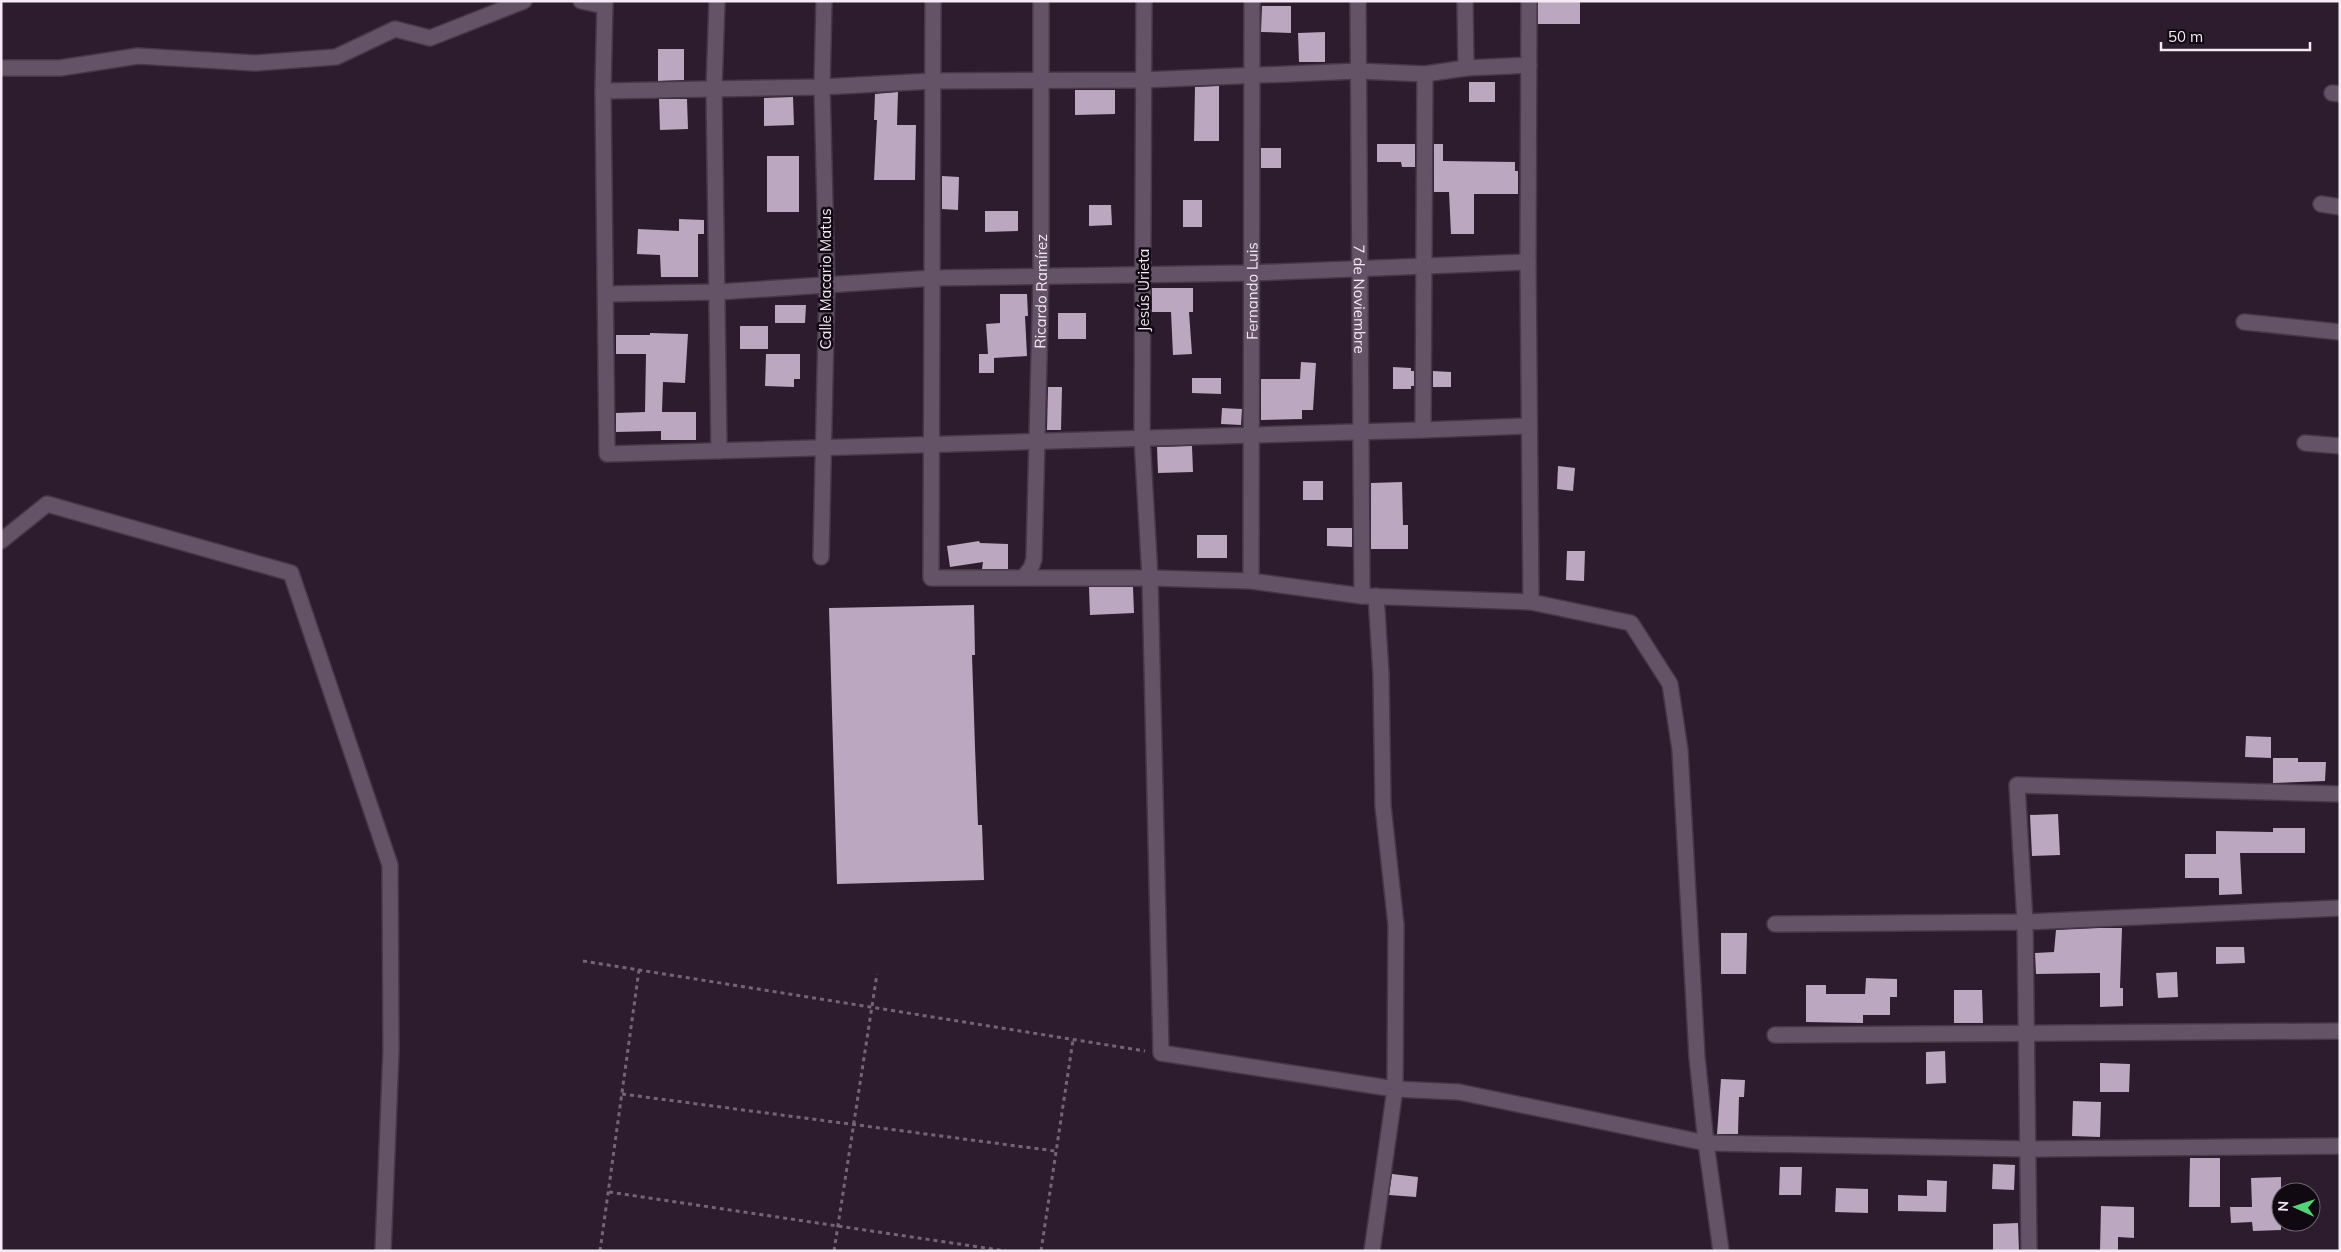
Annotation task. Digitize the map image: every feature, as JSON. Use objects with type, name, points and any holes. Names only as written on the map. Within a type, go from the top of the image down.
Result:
[{"type":"street","points":[[1,68],[60,68],[138,56],[255,63],[336,57],[395,29],[430,38],[524,1]]},
{"type":"street","points":[[581,1],[604,3],[603,91],[607,454],[1529,426]]},
{"type":"street","points":[[717,1],[714,89],[718,292],[718,450]]},
{"type":"street","name":"Calle Macario Matus","points":[[821,557],[825,448],[827,285],[822,87],[824,1]]},
{"type":"street","points":[[933,1],[931,578],[1150,578],[1251,581],[1369,596],[1531,602],[1631,623],[1670,684],[1680,750],[1697,1057],[1706,1143],[1721,1251]]},
{"type":"street","name":"Ricardo Ramírez","points":[[1023,578],[1031,568],[1034,559],[1041,278],[1040,80],[1042,1]]},
{"type":"street","name":"Jesús Urieta","points":[[1144,1],[1142,80],[1144,276],[1142,438],[1150,578],[1161,1053]]},
{"type":"street","name":"Fernando Luis","points":[[1251,581],[1250,273],[1252,1]]},
{"type":"street","name":"7 de Noviembre","points":[[1358,1],[1361,432],[1369,596],[1381,674],[1383,806],[1396,925],[1394,1089],[1372,1251]]},
{"type":"street","points":[[1464,1],[1466,68]]},
{"type":"street","points":[[1530,1],[1528,262],[1531,602]]},
{"type":"street","points":[[603,91],[822,87],[933,81],[1142,80],[1252,74],[1358,72],[1425,74],[1466,68],[1529,65]]},
{"type":"street","points":[[1423,430],[1426,265],[1425,74]]},
{"type":"street","points":[[2321,204],[2340,207]]},
{"type":"street","points":[[606,294],[718,292],[933,278],[1144,276],[1361,270],[1426,265],[1528,262]]},
{"type":"street","points":[[2244,322],[2340,332]]},
{"type":"street","points":[[2305,443],[2340,446]]},
{"type":"street","points":[[1,541],[47,504],[291,573],[390,865],[391,1050],[382,1251]]},
{"type":"street","points":[[2029,1251],[2025,922],[2017,785],[2340,794]]},
{"type":"street","points":[[1775,924],[2025,922],[2340,908]]},
{"type":"street","points":[[1775,1035],[2340,1031]]},
{"type":"street","points":[[1161,1053],[1394,1089],[1459,1092],[1706,1143],[2028,1149],[2340,1146]]},
{"type":"path","points":[[583,961],[1161,1053]]},
{"type":"path","points":[[600,1251],[639,970]]},
{"type":"path","points":[[834,1251],[871,1008],[878,974]]},
{"type":"path","points":[[1042,1251],[1055,1151],[1073,1040]]},
{"type":"path","points":[[622,1094],[1055,1151]]},
{"type":"path","points":[[609,1192],[1006,1251]]},
{"type":"building","points":[[1538,1],[1580,1],[1580,24],[1538,24]]},
{"type":"building","points":[[1262,6],[1291,6],[1291,33],[1261,32]]},
{"type":"building","points":[[1325,32],[1325,62],[1299,62],[1298,33]]},
{"type":"building","points":[[658,49],[684,49],[684,80],[658,81]]},
{"type":"building","points":[[1469,82],[1495,82],[1495,102],[1469,102]]},
{"type":"building","points":[[1219,86],[1219,141],[1194,141],[1195,87]]},
{"type":"building","points":[[1075,90],[1115,90],[1115,114],[1075,115]]},
{"type":"building","points":[[898,92],[897,125],[916,125],[915,180],[874,180],[877,120],[874,120],[875,94]]},
{"type":"building","points":[[793,97],[794,125],[764,126],[764,98]]},
{"type":"building","points":[[659,99],[687,99],[688,129],[660,130]]},
{"type":"building","points":[[1377,144],[1415,144],[1415,167],[1402,167],[1401,162],[1377,162]]},
{"type":"building","points":[[1434,144],[1443,144],[1443,161],[1515,162],[1515,171],[1518,171],[1518,194],[1474,194],[1474,234],[1451,234],[1449,192],[1434,192]]},
{"type":"building","points":[[1261,148],[1281,148],[1281,168],[1261,168]]},
{"type":"building","points":[[767,156],[799,156],[799,212],[767,212]]},
{"type":"building","points":[[942,176],[959,177],[958,210],[942,209]]},
{"type":"building","points":[[1183,200],[1202,200],[1202,227],[1183,227]]},
{"type":"building","points":[[1089,205],[1111,205],[1112,225],[1089,226]]},
{"type":"building","points":[[985,211],[1018,211],[1018,231],[985,232]]},
{"type":"building","points":[[679,219],[704,220],[704,234],[698,234],[698,277],[661,277],[660,255],[637,254],[638,229],[679,231]]},
{"type":"building","points":[[1152,288],[1193,288],[1193,312],[1189,312],[1192,354],[1173,355],[1171,312],[1152,312]]},
{"type":"building","points":[[1000,294],[1027,294],[1028,316],[1025,316],[1027,356],[994,358],[994,373],[979,373],[979,354],[988,354],[986,324],[1000,323]]},
{"type":"building","points":[[775,305],[806,305],[805,323],[775,323]]},
{"type":"building","points":[[1058,313],[1086,313],[1086,339],[1058,339]]},
{"type":"building","points":[[740,326],[768,326],[768,349],[740,349]]},
{"type":"building","points":[[650,333],[688,334],[685,383],[663,382],[662,412],[696,412],[696,440],[661,440],[661,431],[616,432],[616,413],[645,412],[646,354],[616,354],[616,335],[650,335]]},
{"type":"building","points":[[766,354],[800,354],[800,379],[794,379],[794,387],[765,386]]},
{"type":"building","points":[[1301,362],[1316,363],[1313,410],[1302,410],[1302,419],[1261,420],[1261,379],[1300,379]]},
{"type":"building","points":[[1393,367],[1411,368],[1411,371],[1414,371],[1414,386],[1411,386],[1411,389],[1393,389]]},
{"type":"building","points":[[1433,371],[1451,372],[1451,387],[1433,387]]},
{"type":"building","points":[[1192,378],[1221,378],[1221,394],[1192,393]]},
{"type":"building","points":[[1048,387],[1062,387],[1061,430],[1047,430]]},
{"type":"building","points":[[1222,408],[1242,409],[1241,425],[1221,424]]},
{"type":"building","points":[[1192,446],[1193,472],[1158,473],[1157,447]]},
{"type":"building","points":[[1558,466],[1575,468],[1573,491],[1557,489]]},
{"type":"building","points":[[1303,481],[1323,481],[1323,500],[1303,500]]},
{"type":"building","points":[[1402,482],[1403,525],[1408,525],[1408,549],[1371,549],[1371,483]]},
{"type":"building","points":[[1327,528],[1352,528],[1352,547],[1327,546]]},
{"type":"building","points":[[1197,535],[1227,535],[1227,558],[1197,558]]},
{"type":"building","points":[[979,541],[980,543],[1008,544],[1008,569],[982,569],[983,562],[950,567],[947,546]]},
{"type":"building","points":[[1567,551],[1585,551],[1584,581],[1566,580]]},
{"type":"building","points":[[1089,587],[1133,587],[1134,613],[1090,615]]},
{"type":"building","points":[[974,605],[975,655],[972,655],[975,747],[978,825],[982,825],[984,880],[837,884],[829,608]]},
{"type":"building","points":[[2246,736],[2271,737],[2271,758],[2245,757]]},
{"type":"building","points":[[2273,758],[2298,758],[2298,762],[2326,762],[2325,781],[2273,783]]},
{"type":"building","points":[[2058,814],[2060,855],[2032,856],[2030,815]]},
{"type":"building","points":[[2273,828],[2305,828],[2305,853],[2240,853],[2242,894],[2219,895],[2219,878],[2185,878],[2185,854],[2216,854],[2216,831],[2273,832]]},
{"type":"building","points":[[2122,928],[2120,988],[2123,988],[2123,1006],[2100,1007],[2100,973],[2036,974],[2035,953],[2054,952],[2056,930]]},
{"type":"building","points":[[1721,933],[1747,933],[1746,974],[1721,974]]},
{"type":"building","points":[[2216,947],[2244,947],[2245,963],[2216,964]]},
{"type":"building","points":[[2177,972],[2178,997],[2158,998],[2156,973]]},
{"type":"building","points":[[1866,978],[1897,979],[1897,997],[1890,997],[1890,1015],[1863,1015],[1863,1023],[1806,1022],[1806,985],[1826,985],[1826,994],[1865,994]]},
{"type":"building","points":[[1954,990],[1982,990],[1983,1023],[1954,1023]]},
{"type":"building","points":[[1945,1051],[1946,1083],[1926,1084],[1926,1052]]},
{"type":"building","points":[[2100,1063],[2130,1064],[2129,1092],[2100,1092]]},
{"type":"building","points":[[1721,1079],[1745,1080],[1744,1097],[1739,1097],[1738,1134],[1717,1134]]},
{"type":"building","points":[[2073,1101],[2101,1102],[2100,1137],[2072,1136]]},
{"type":"building","points":[[2190,1158],[2220,1158],[2220,1207],[2189,1207]]},
{"type":"building","points":[[1993,1164],[2015,1165],[2014,1190],[1992,1189]]},
{"type":"building","points":[[1780,1167],[1802,1167],[1801,1195],[1779,1195]]},
{"type":"building","points":[[1392,1174],[1418,1177],[1416,1197],[1389,1195]]},
{"type":"building","points":[[2281,1177],[2281,1182],[2271,1182],[2271,1230],[2253,1231],[2252,1222],[2231,1223],[2230,1207],[2252,1207],[2251,1178]]},
{"type":"building","points":[[1927,1180],[1947,1181],[1946,1212],[1898,1211],[1898,1195],[1927,1196]]},
{"type":"building","points":[[1836,1188],[1868,1189],[1868,1213],[1835,1212]]},
{"type":"building","points":[[2101,1206],[2134,1207],[2134,1238],[2118,1237],[2118,1251],[2100,1251]]},
{"type":"building","points":[[2018,1223],[2019,1251],[1993,1251],[1993,1224]]}]
